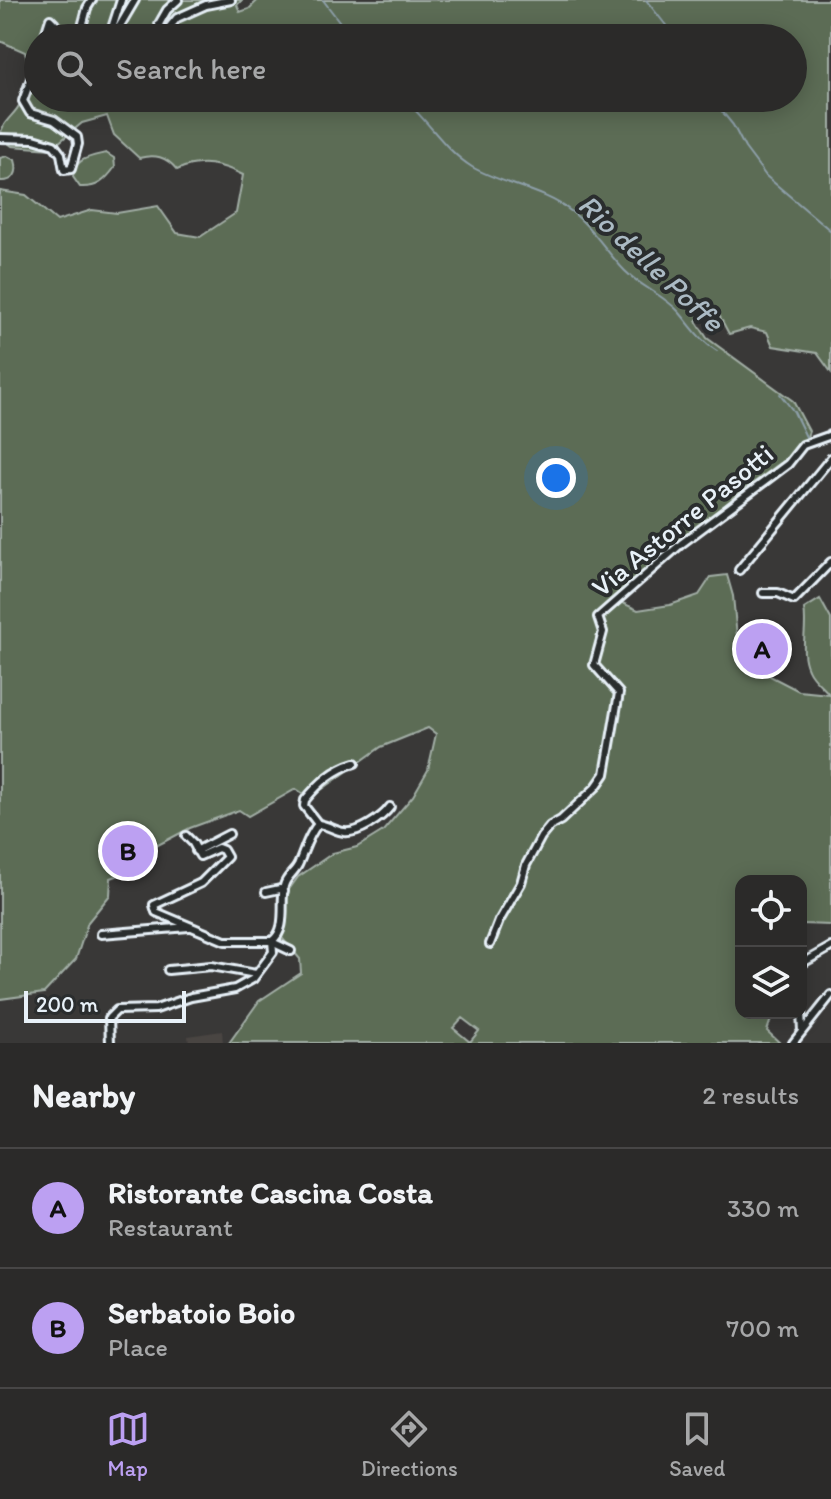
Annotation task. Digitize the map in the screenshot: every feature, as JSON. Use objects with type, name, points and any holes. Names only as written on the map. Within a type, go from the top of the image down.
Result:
[{"type":"street","points":[[83,24],[92,0]]},
{"type":"street","points":[[113,24],[121,0]]},
{"type":"street","points":[[121,24],[135,0]]},
{"type":"street","points":[[159,24],[167,10],[178,0]]},
{"type":"street","points":[[172,24],[177,18],[206,5],[231,0]]},
{"type":"street","points":[[0,138],[46,141],[59,150],[64,170],[71,169],[77,137],[54,120],[29,112]]},
{"type":"street","name":"Via Astorre Pasotti","points":[[490,944],[541,837],[596,787],[605,774],[619,693],[594,665],[603,632],[598,617],[681,544],[786,465],[803,445],[831,435]]},
{"type":"street","points":[[739,570],[831,458]]},
{"type":"street","points":[[763,593],[778,593],[794,600],[831,562]]},
{"type":"street","points":[[355,763],[325,777],[305,800],[304,806],[318,824],[345,833],[356,831],[382,817],[390,807]]},
{"type":"street","points":[[110,1043],[109,1018],[117,1010],[156,1009],[191,997],[235,989],[253,979],[273,952],[273,942],[281,927],[285,882],[297,868],[307,839],[318,824]]},
{"type":"street","points":[[196,851],[229,834]]},
{"type":"street","points":[[186,836],[200,856],[218,848],[227,857],[201,883],[159,902],[154,908],[156,912],[225,941],[273,942],[291,951]]},
{"type":"street","points":[[266,892],[284,891]]},
{"type":"street","points":[[101,934],[189,927]]},
{"type":"street","points":[[807,961],[831,947]]},
{"type":"street","points":[[168,970],[211,966],[256,974]]},
{"type":"street","points":[[793,1043],[831,995]]},
{"type":"street","points":[[801,1019],[802,1031]]},
{"type":"shaded area","points":[[222,1031],[223,1043],[189,1043],[188,1036]]},
{"type":"green space","points":[[0,0],[242,0],[237,5],[240,12],[249,9],[258,0],[831,0],[831,372],[817,353],[773,346],[767,332],[750,328],[729,334],[718,313],[707,310],[696,321],[707,338],[793,401],[809,431],[804,446],[735,496],[620,602],[638,610],[670,605],[699,595],[711,577],[727,575],[733,596],[738,648],[766,674],[799,691],[829,694],[812,676],[805,662],[804,609],[820,599],[831,619],[831,925],[807,924],[807,875],[735,875],[735,1019],[771,1019],[767,1031],[780,1043],[229,1043],[259,1001],[301,973],[300,959],[282,938],[288,891],[298,877],[333,853],[357,847],[383,831],[413,796],[428,770],[436,734],[428,728],[381,747],[310,798],[296,789],[248,816],[239,810],[190,828],[139,855],[131,871],[111,878],[110,895],[88,922],[76,959],[44,993],[0,999],[0,191],[26,195],[57,221],[92,210],[117,213],[158,206],[177,233],[200,237],[236,213],[243,175],[210,164],[177,170],[160,157],[139,158],[114,135],[107,116],[82,123],[51,149],[12,146],[0,137],[24,90],[24,112],[807,112],[807,24],[24,24],[24,52],[0,41]],"holes":[[[462,1018],[479,1031],[470,1042],[453,1028]]]},
{"type":"green space","points":[[106,153],[114,158],[115,167],[96,185],[80,187],[73,177],[80,162]]},
{"type":"green space","points":[[7,156],[15,160],[16,173],[9,180],[0,181],[0,158]]},
{"type":"waterway","name":"Rio delle Poffe","points":[[323,0],[341,24]]},
{"type":"waterway","points":[[646,0],[665,24]]},
{"type":"waterway","name":"Rio delle Poffe","points":[[417,112],[453,152],[472,167],[536,192],[572,212],[625,271],[673,306],[717,351]]},
{"type":"waterway","points":[[722,112],[766,176],[831,231]]},
{"type":"waterway","name":"Rio delle Poffe","points":[[780,394],[794,412],[808,441]]},
{"type":"place","name":"Ristorante Cascina Costa","points":[[762,649]]},
{"type":"place","name":"Serbatoio Boio","points":[[128,851]]}]
